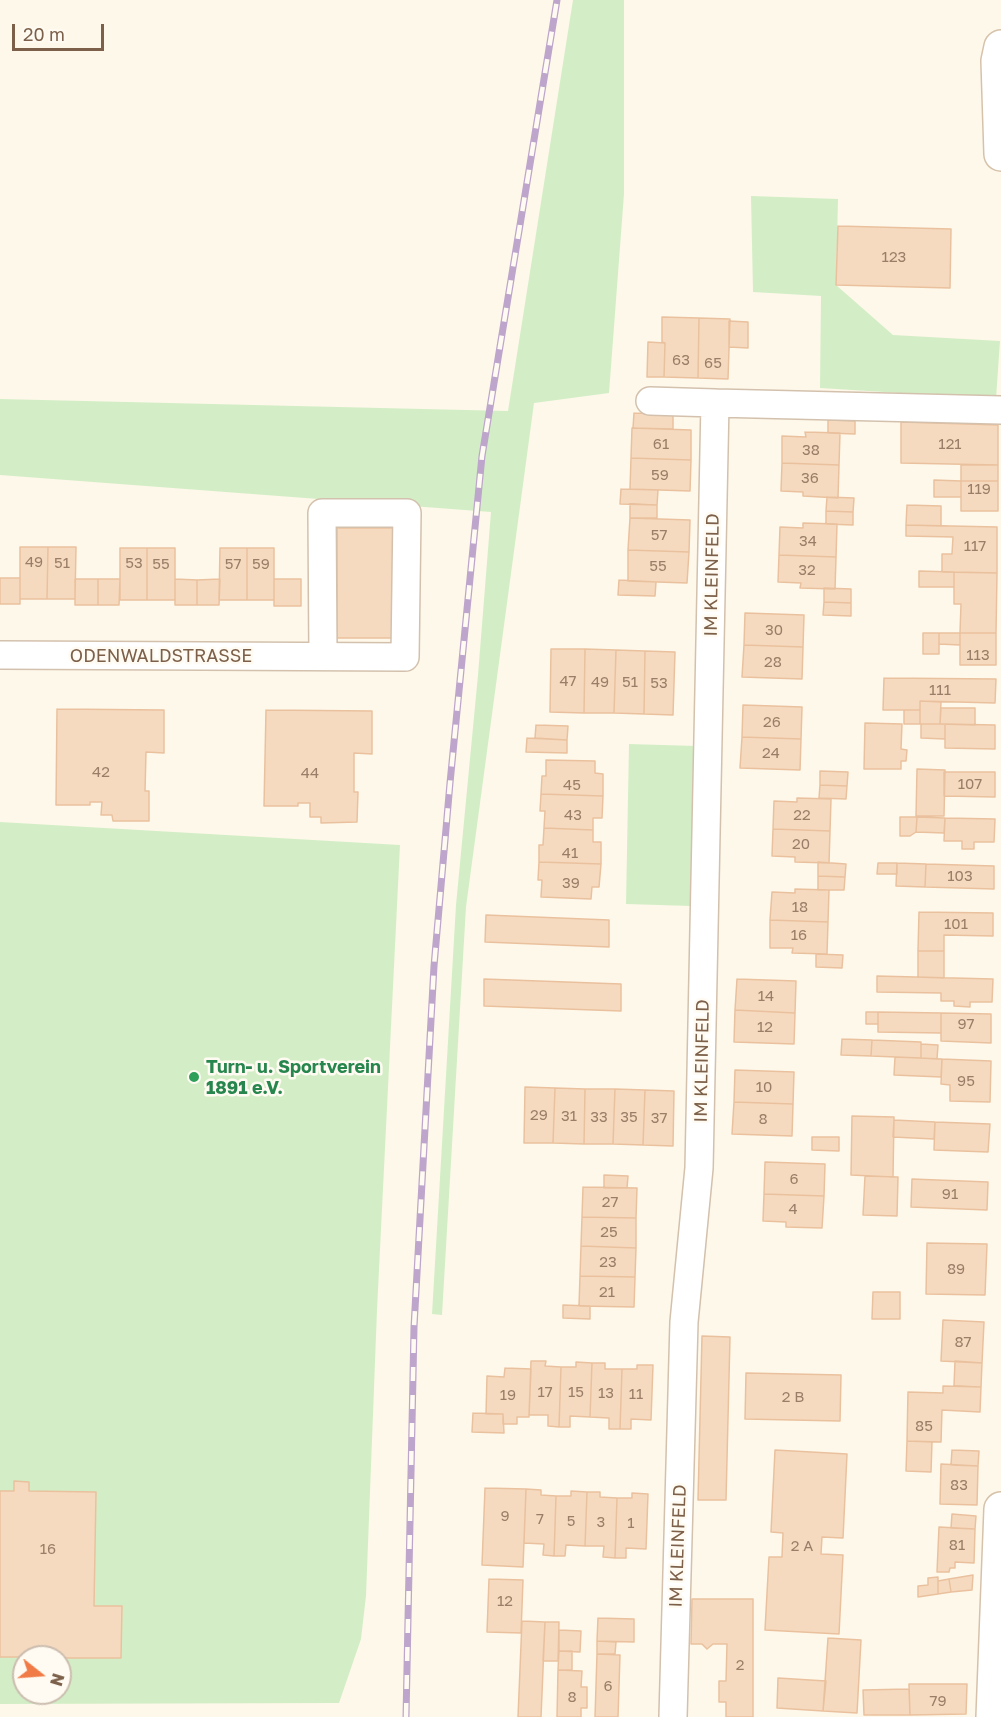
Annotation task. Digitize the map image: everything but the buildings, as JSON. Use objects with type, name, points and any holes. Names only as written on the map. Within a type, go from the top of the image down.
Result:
[{"type":"street","points":[[1001,47],[998,61],[1001,154]]},
{"type":"street","points":[[650,401],[1001,410]]},
{"type":"street","name":"IM KLEINFELD","points":[[673,1717],[684,1323],[699,1168],[715,404]]},
{"type":"street","name":"ODENWALDSTRASSE","points":[[0,655],[405,657],[407,513],[322,513],[323,656]]},
{"type":"street","points":[[993,1717],[1001,1509]]},
{"type":"green space","points":[[573,0],[624,0],[624,194],[609,393],[534,403],[466,907],[442,1315],[432,1314],[456,905],[491,512],[0,475],[0,399],[508,411]]},
{"type":"green space","points":[[751,196],[838,199],[836,285],[893,335],[1000,341],[996,399],[820,388],[821,296],[753,292]]},
{"type":"green space","points":[[629,744],[696,746],[691,906],[626,904]]},
{"type":"green space","name":"Turn- u. Sportverein 1891 e.V.","points":[[0,822],[400,845],[377,1310],[366,1596],[361,1639],[339,1703],[72,1704],[72,1645],[12,1645],[12,1704],[0,1704]]},
{"type":"railway","points":[[406,1717],[414,1327],[434,966],[450,783],[482,456],[557,0]]},
{"type":"place","name":"Turn- u. Sportverein 1891 e.V.","points":[[194,1077]]}]
